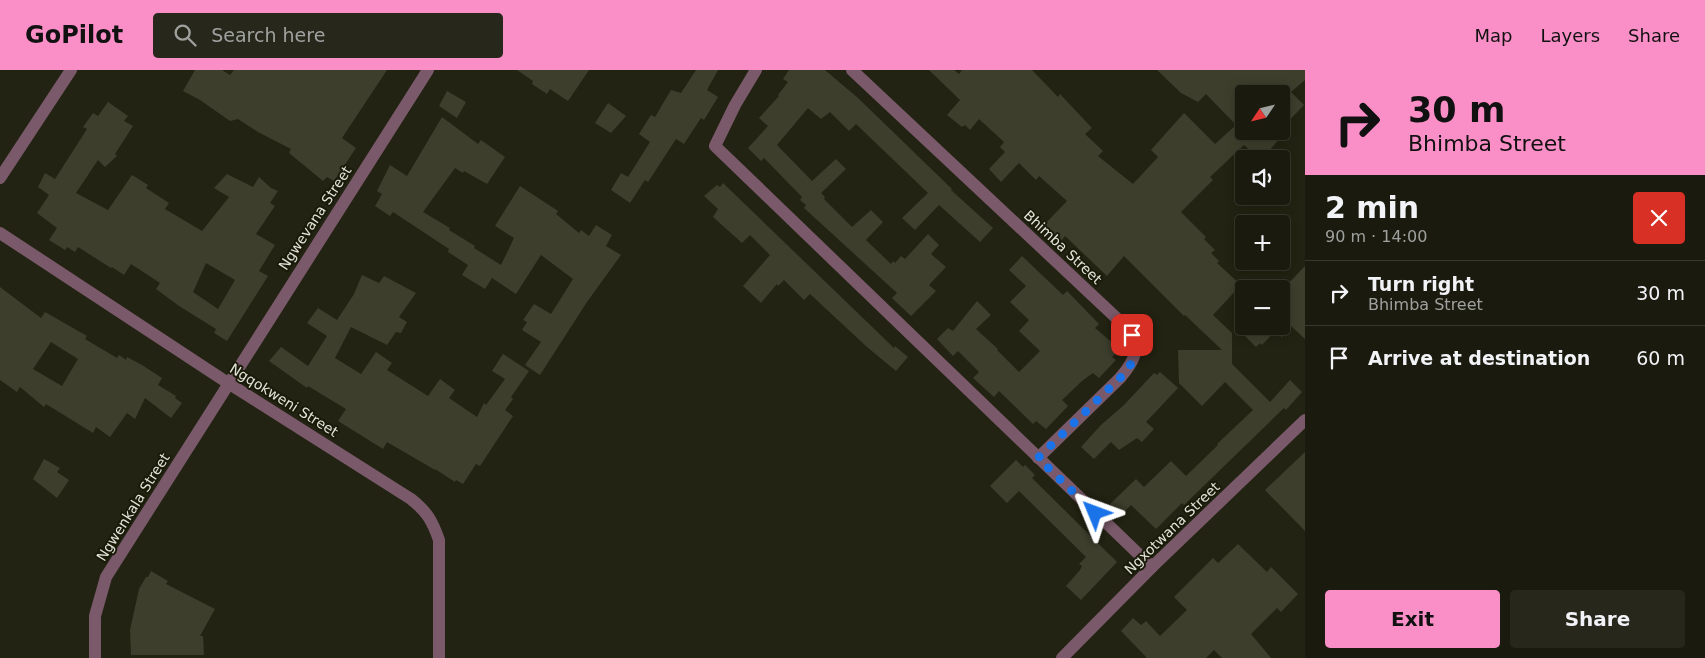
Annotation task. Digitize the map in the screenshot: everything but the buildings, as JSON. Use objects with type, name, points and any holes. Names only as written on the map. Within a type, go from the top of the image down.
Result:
[{"type":"street","points":[[0,178],[71,70]]},
{"type":"street","name":"Ngwevana Street","points":[[228,383],[428,70]]},
{"type":"street","points":[[756,70],[735,105],[715,146],[1152,567]]},
{"type":"street","name":"Bhimba Street","points":[[852,70],[1125,326],[1132,335],[1135,351],[1131,365],[1038,458]]},
{"type":"street","name":"Ngqokweni Street","points":[[0,233],[228,383],[411,499],[426,511],[434,524],[438,540],[439,658]]},
{"type":"street","name":"Ngwenkala Street","points":[[95,658],[95,616],[106,577],[228,383]]},
{"type":"street","name":"Ngxotwana Street","points":[[1062,658],[1152,567],[1305,420]]},
{"type":"route","points":[[1095,513],[1038,458],[1131,365],[1135,351],[1132,335]]}]
